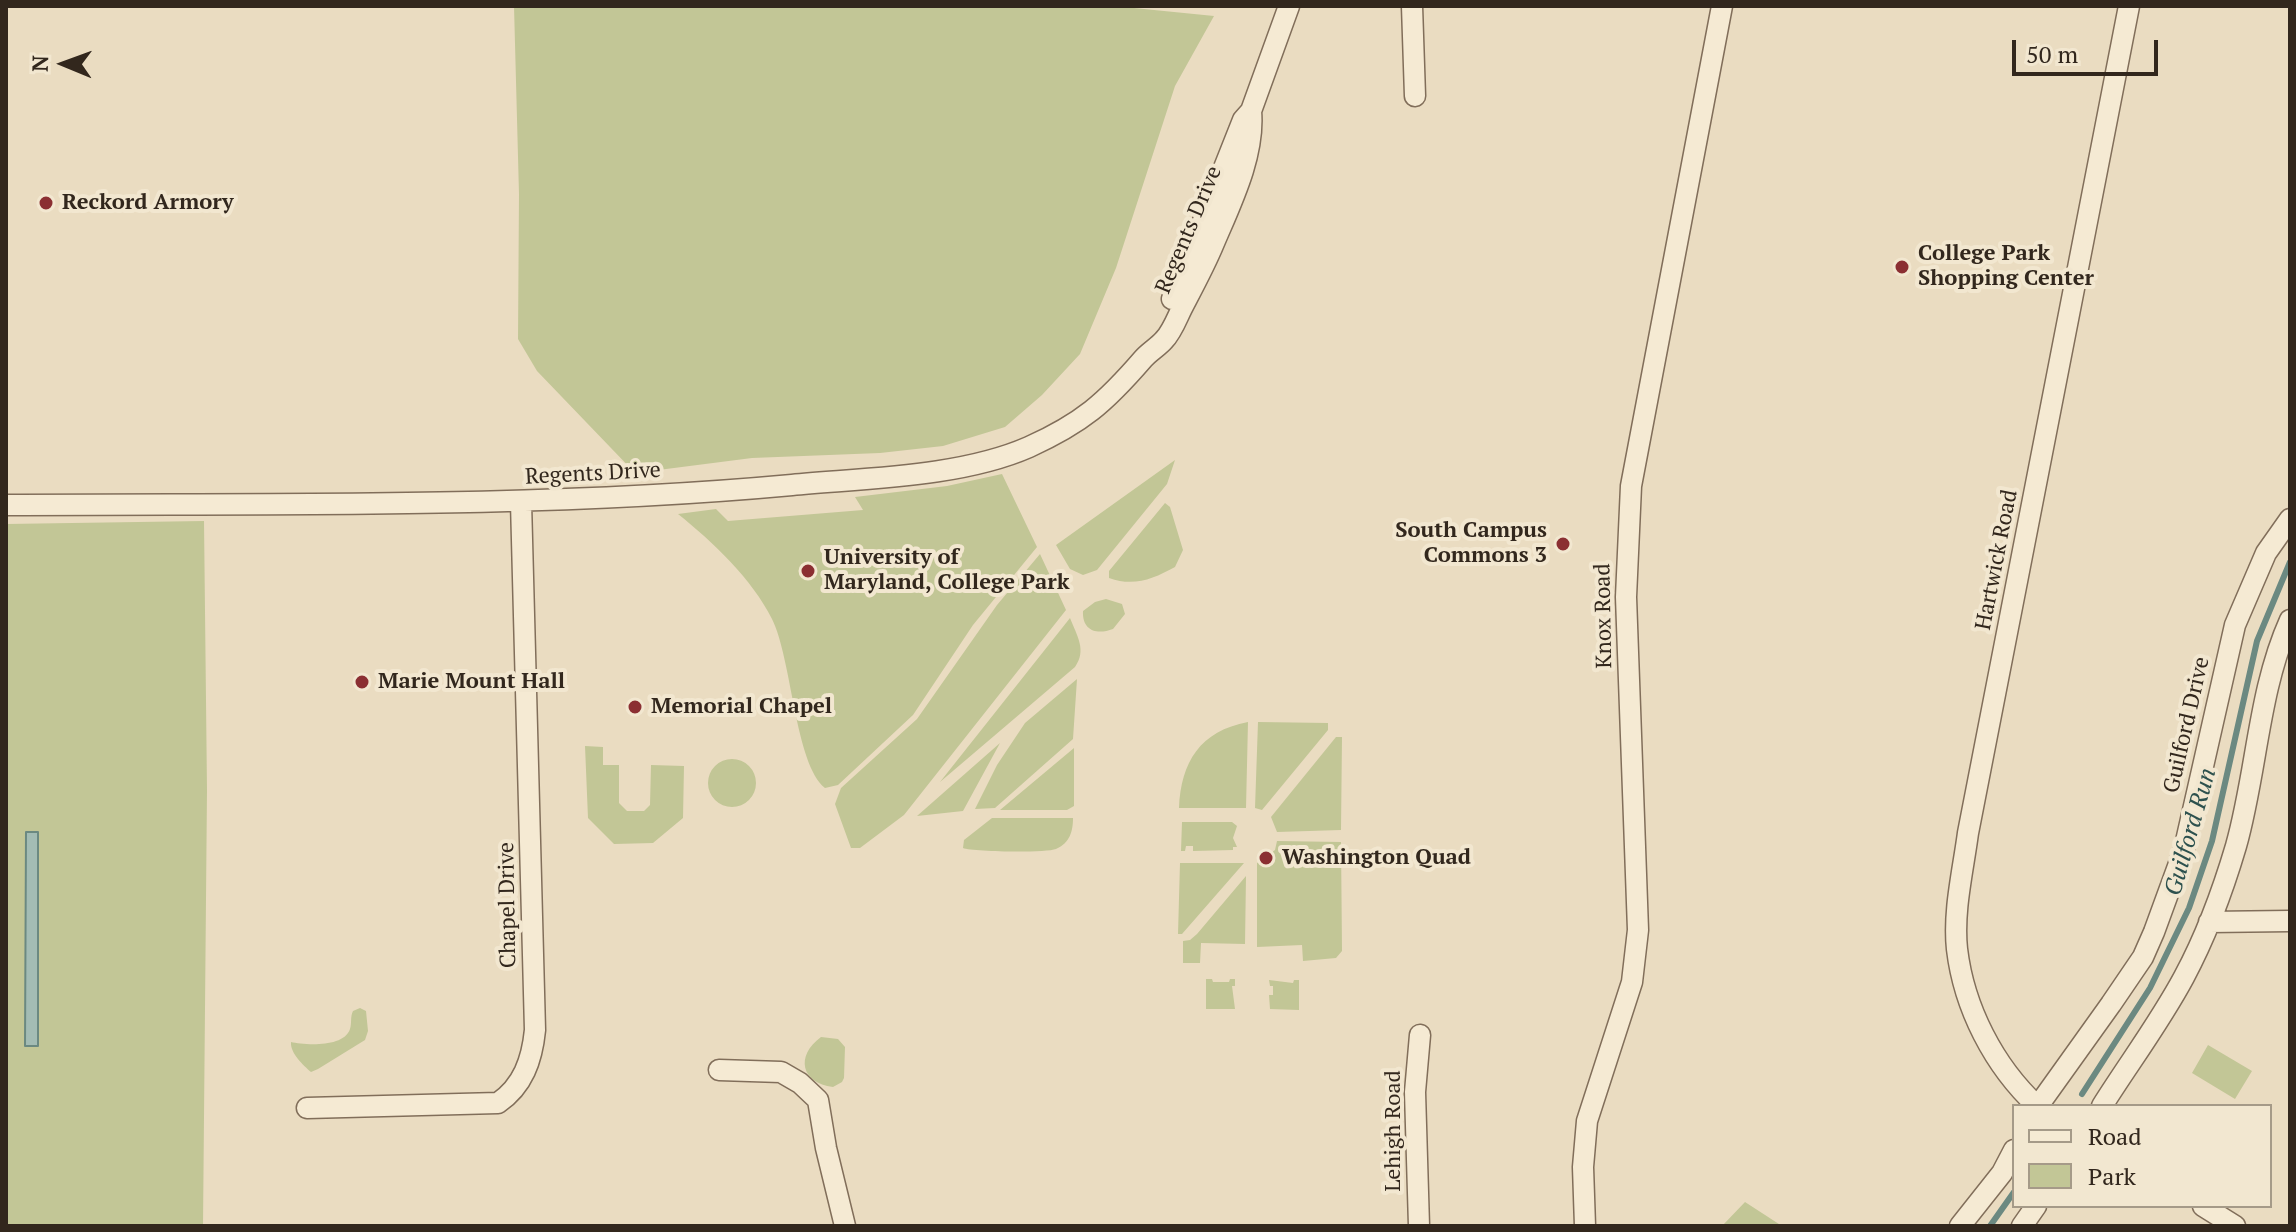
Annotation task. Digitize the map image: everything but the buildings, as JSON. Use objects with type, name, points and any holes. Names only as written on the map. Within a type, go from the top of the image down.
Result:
[{"type":"street","name":"Regents Drive","points":[[6,505],[521,502],[669,495],[934,470],[1005,456],[1079,421],[1100,406],[1145,357],[1184,274],[1243,120],[1251,111],[1289,6]]},
{"type":"street","points":[[1412,6],[1415,96]]},
{"type":"street","name":"Knox Road","points":[[1585,1226],[1583,1167],[1587,1121],[1635,967],[1638,930],[1626,585],[1631,486],[1722,6]]},
{"type":"street","name":"Hartwick Road","points":[[2035,1104],[2008,1074],[1978,1022],[1959,960],[1957,915],[1968,833],[2129,6]]},
{"type":"street","name":"Chapel Drive","points":[[307,1108],[498,1103],[512,1094],[530,1059],[535,1017],[521,502]]},
{"type":"street","name":"Guilford Drive","points":[[2038,1104],[2135,969],[2154,932],[2184,850],[2235,625],[2266,553],[2290,519]]},
{"type":"street","points":[[2103,1104],[2183,978],[2209,922],[2239,835],[2268,688],[2290,620]]},
{"type":"street","points":[[2209,922],[2290,921]]},
{"type":"street","name":"Lehigh Road","points":[[1419,1226],[1415,1092],[1420,1035]]},
{"type":"street","points":[[719,1070],[781,1072],[815,1096],[845,1226]]},
{"type":"street","points":[[1960,1226],[2002,1173],[2012,1154]]},
{"type":"street","points":[[2022,1226],[2035,1208]]},
{"type":"street","points":[[2206,1208],[2235,1226]]},
{"type":"green space","points":[[514,6],[1114,6],[1214,16],[1175,86],[1116,268],[1080,354],[1042,395],[1005,427],[943,446],[880,453],[752,458],[635,473],[537,371],[518,339],[519,194]]},
{"type":"green space","points":[[1175,460],[1167,484],[1097,570],[1083,575],[1070,569],[1056,545]]},
{"type":"green space","points":[[1002,474],[1037,547],[973,625],[913,715],[838,785],[825,788],[807,757],[779,637],[764,604],[731,562],[678,514],[716,509],[728,521],[863,510],[855,497],[947,486]]},
{"type":"green space","points":[[1165,503],[1170,507],[1183,550],[1175,567],[1143,580],[1127,582],[1109,578],[1109,571]]},
{"type":"green space","points":[[204,521],[207,790],[203,1226],[6,1226],[6,524]]},
{"type":"green space","points":[[1040,554],[1066,610],[904,815],[860,848],[851,848],[835,804],[841,788],[917,719],[997,605]]},
{"type":"green space","points":[[1106,599],[1122,604],[1125,614],[1113,629],[1101,632],[1092,630],[1085,623],[1083,611],[1095,602]]},
{"type":"green space","points":[[1070,618],[1081,649],[1075,667],[940,782]]},
{"type":"green space","points":[[1077,679],[1073,739],[995,808],[975,809],[997,765],[1025,723]]},
{"type":"green space","points":[[1248,722],[1246,808],[1179,808],[1184,776],[1196,751],[1217,733]]},
{"type":"green space","points":[[1258,722],[1328,723],[1328,730],[1262,810],[1255,808]]},
{"type":"green space","points":[[1336,737],[1342,737],[1341,830],[1277,832],[1271,817]]},
{"type":"green space","points":[[1000,743],[963,811],[917,816]]},
{"type":"green space","points":[[585,746],[603,747],[603,765],[619,765],[619,803],[627,811],[644,811],[650,805],[651,765],[684,766],[683,818],[653,843],[614,844],[588,818]]},
{"type":"green space","points":[[1074,748],[1074,806],[1067,810],[1000,810]]},
{"type":"green space","points":[[732,759],[749,766],[756,783],[749,800],[732,807],[715,800],[708,783],[715,766]]},
{"type":"green space","points":[[992,818],[1073,818],[1070,836],[1056,849],[1010,852],[963,848],[964,840]]},
{"type":"green space","points":[[1182,822],[1232,822],[1237,826],[1233,838],[1237,847],[1233,850],[1193,851],[1193,846],[1186,846],[1185,851],[1181,851]]},
{"type":"green space","points":[[1277,841],[1341,842],[1342,951],[1336,958],[1303,961],[1302,945],[1257,947],[1257,863],[1275,850]]},
{"type":"green space","points":[[1180,863],[1244,863],[1182,934],[1178,934]]},
{"type":"green space","points":[[1246,876],[1245,944],[1201,943],[1200,963],[1183,963],[1183,941],[1197,934]]},
{"type":"green space","points":[[1206,979],[1229,982],[1235,979],[1235,986],[1232,986],[1235,1009],[1206,1009]]},
{"type":"green space","points":[[1269,980],[1293,983],[1299,980],[1299,1010],[1270,1009],[1269,995],[1273,995],[1273,986],[1270,986]]},
{"type":"green space","points":[[360,1008],[366,1011],[368,1031],[365,1040],[311,1072],[295,1054],[291,1042],[323,1044],[340,1039],[350,1029],[353,1011]]},
{"type":"green space","points":[[821,1037],[838,1039],[845,1047],[844,1078],[833,1087],[814,1080],[805,1068],[807,1052]]},
{"type":"green space","points":[[2208,1045],[2252,1071],[2235,1099],[2192,1073]]},
{"type":"green space","points":[[1745,1202],[1782,1226],[1722,1226]]},
{"type":"water","points":[[26,832],[38,832],[38,1046],[25,1046]]},
{"type":"waterway","name":"Guilford Run","points":[[2082,1094],[2150,988],[2189,908],[2212,841],[2257,641],[2290,562]]},
{"type":"waterway","name":"Guilford Run","points":[[1990,1226],[2012,1195]]},
{"type":"place","name":"Reckord Armory","points":[[46,203]]},
{"type":"place","name":"College Park Shopping Center","points":[[1902,267]]},
{"type":"place","name":"South Campus Commons 3","points":[[1563,544]]},
{"type":"place","name":"University of Maryland, College Park","points":[[808,571]]},
{"type":"place","name":"Marie Mount Hall","points":[[362,682]]},
{"type":"place","name":"Memorial Chapel","points":[[635,707]]},
{"type":"place","name":"Washington Quad","points":[[1266,858]]}]
